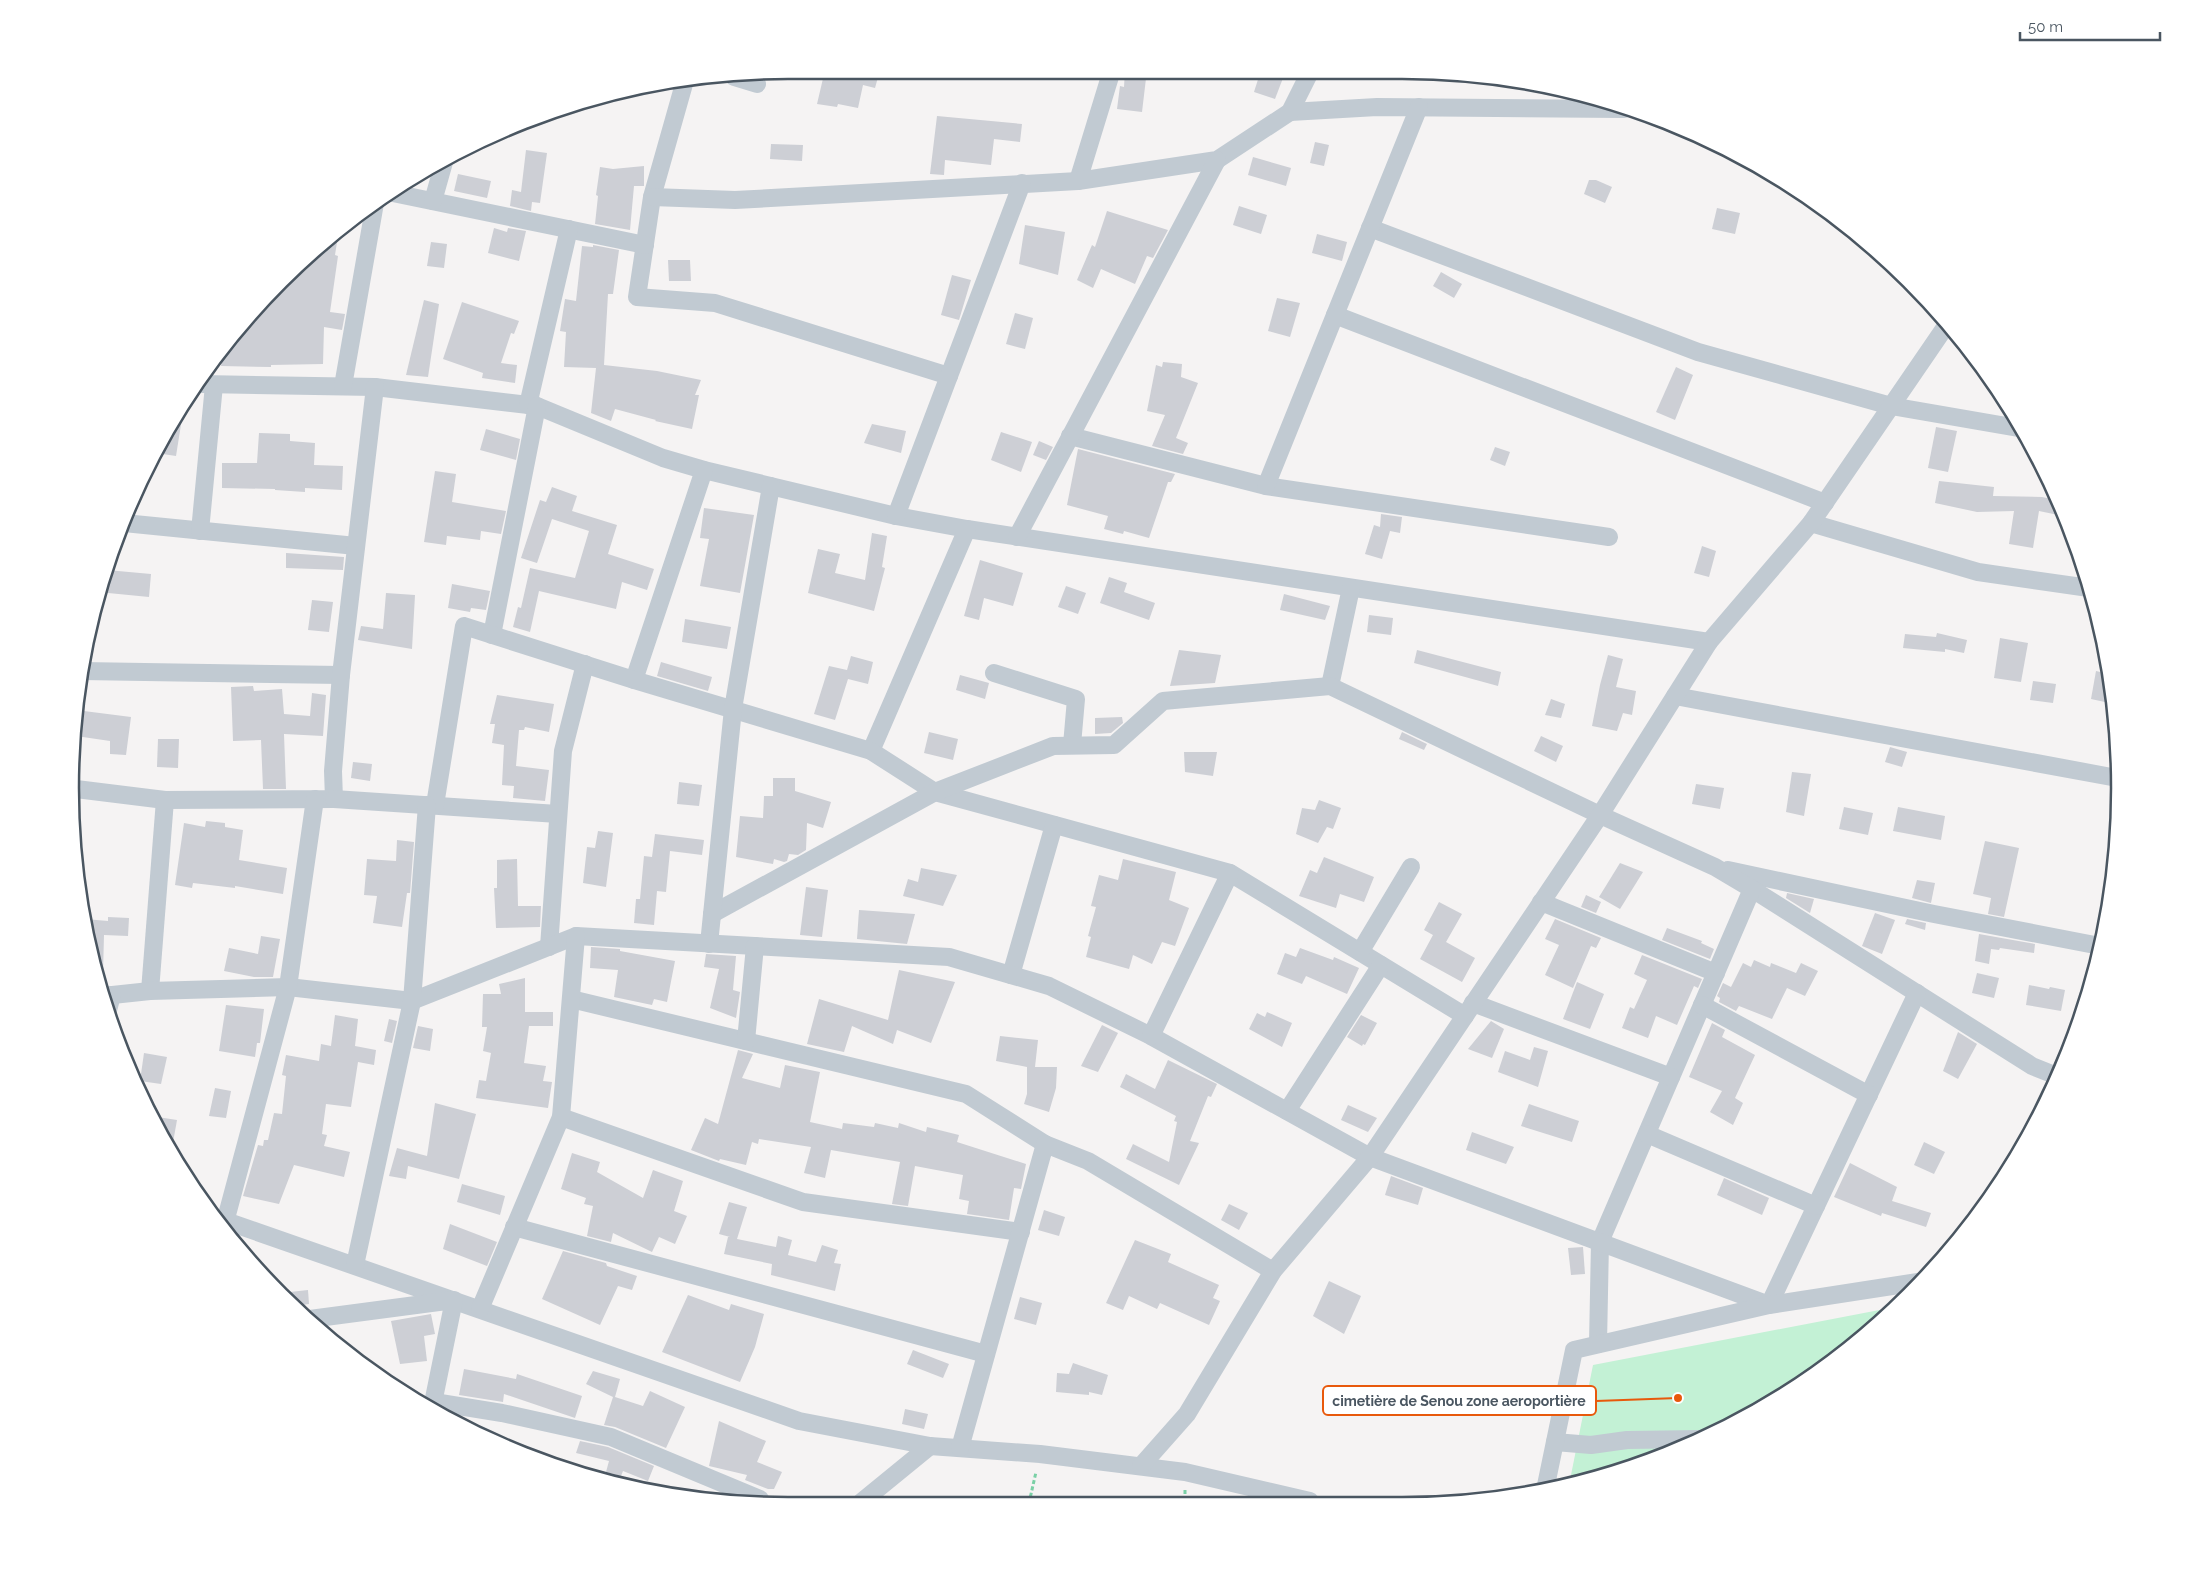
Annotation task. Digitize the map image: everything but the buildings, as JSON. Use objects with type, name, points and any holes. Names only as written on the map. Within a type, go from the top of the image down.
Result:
[{"type":"street","points":[[1078,181],[1109,79]]},
{"type":"street","points":[[1290,112],[1306,79]]},
{"type":"street","points":[[744,80],[757,84]]},
{"type":"street","points":[[683,87],[652,197],[637,297],[715,303],[949,376]]},
{"type":"street","points":[[652,197],[735,200],[1078,181],[1217,160],[1290,112],[1377,107],[1606,109]]},
{"type":"street","points":[[1266,486],[1419,107]]},
{"type":"street","points":[[1017,537],[1217,160]]},
{"type":"street","points":[[433,201],[442,169]]},
{"type":"street","points":[[896,516],[1022,183]]},
{"type":"street","points":[[400,194],[645,245]]},
{"type":"street","points":[[343,386],[373,213]]},
{"type":"street","points":[[1370,228],[1698,352],[1891,406],[2012,427]]},
{"type":"street","points":[[492,635],[532,406],[569,229]]},
{"type":"street","points":[[1335,315],[1825,503]]},
{"type":"street","points":[[1141,1466],[1187,1414],[1273,1271],[1370,1157],[1600,815],[1708,642],[1811,524],[1943,330]]},
{"type":"street","points":[[200,530],[206,383],[375,388],[532,406],[663,458],[704,470],[896,516],[1017,537],[1708,642]]},
{"type":"street","points":[[334,798],[333,771],[341,675],[375,388]]},
{"type":"street","points":[[1070,436],[1266,486],[1609,536]]},
{"type":"street","points":[[634,680],[704,470]]},
{"type":"street","points":[[709,944],[732,709],[771,486]]},
{"type":"street","points":[[130,524],[356,546]]},
{"type":"street","points":[[1811,524],[1978,572],[2082,587]]},
{"type":"street","points":[[871,750],[967,529]]},
{"type":"street","points":[[1330,686],[1351,588]]},
{"type":"street","points":[[355,1265],[412,1001],[431,805],[464,626],[634,680],[871,750],[935,792],[1230,874],[1381,965],[1469,1009],[1671,1077]]},
{"type":"street","points":[[549,947],[563,751],[585,664]]},
{"type":"street","points":[[89,671],[341,675]]},
{"type":"street","points":[[994,673],[1076,699],[1072,745]]},
{"type":"street","points":[[712,914],[935,792],[1053,746],[1114,745],[1163,701],[1330,686],[1600,815],[1715,867],[2032,1066],[2051,1073]]},
{"type":"street","points":[[1674,696],[2111,777]]},
{"type":"street","points":[[79,789],[165,800],[334,798],[558,814]]},
{"type":"street","points":[[224,1218],[288,987],[315,799]]},
{"type":"street","points":[[150,991],[165,800]]},
{"type":"street","points":[[1011,975],[1054,825]]},
{"type":"street","points":[[1360,952],[1411,867]]},
{"type":"street","points":[[1715,867],[1934,914],[2094,945]]},
{"type":"street","points":[[1151,1036],[1230,874]]},
{"type":"street","points":[[1598,1344],[1600,1242],[1752,889]]},
{"type":"street","points":[[1541,902],[1716,973]]},
{"type":"street","points":[[110,996],[150,991],[288,987],[412,1001],[576,936],[950,957],[1049,986],[1151,1036],[1370,1157],[1770,1305]]},
{"type":"street","points":[[480,1309],[561,1117],[576,936]]},
{"type":"street","points":[[746,1041],[755,946]]},
{"type":"street","points":[[1287,1111],[1381,965]]},
{"type":"street","points":[[1770,1305],[1917,993]]},
{"type":"street","points":[[571,999],[966,1094],[1045,1144],[1088,1161],[1273,1271]]},
{"type":"street","points":[[1702,1006],[1869,1095]]},
{"type":"street","points":[[561,1117],[803,1202],[1020,1232]]},
{"type":"street","points":[[1647,1134],[1816,1206]]},
{"type":"street","points":[[960,1448],[1045,1144]]},
{"type":"street","points":[[227,1222],[355,1265],[799,1421],[930,1446],[1040,1454],[1185,1472],[1293,1497]]},
{"type":"street","points":[[514,1227],[986,1354]]},
{"type":"street","points":[[1547,1482],[1574,1350],[1770,1305],[1910,1283]]},
{"type":"street","points":[[317,1318],[454,1300]]},
{"type":"street","points":[[434,1402],[454,1300]]},
{"type":"street","points":[[440,1406],[502,1413],[611,1437],[753,1496]]},
{"type":"street","points":[[1555,1442],[1591,1445],[1627,1440],[1681,1439]]},
{"type":"street","points":[[868,1497],[930,1446]]},
{"type":"path","points":[[1030,1497],[1040,1454]]},
{"type":"green space","points":[[1883,1309],[1834,1351],[1796,1378],[1716,1424],[1630,1460],[1571,1477],[1593,1365]]},
{"type":"place","name":"cimetière de Senou zone aeroportière","points":[[1678,1398]]}]
